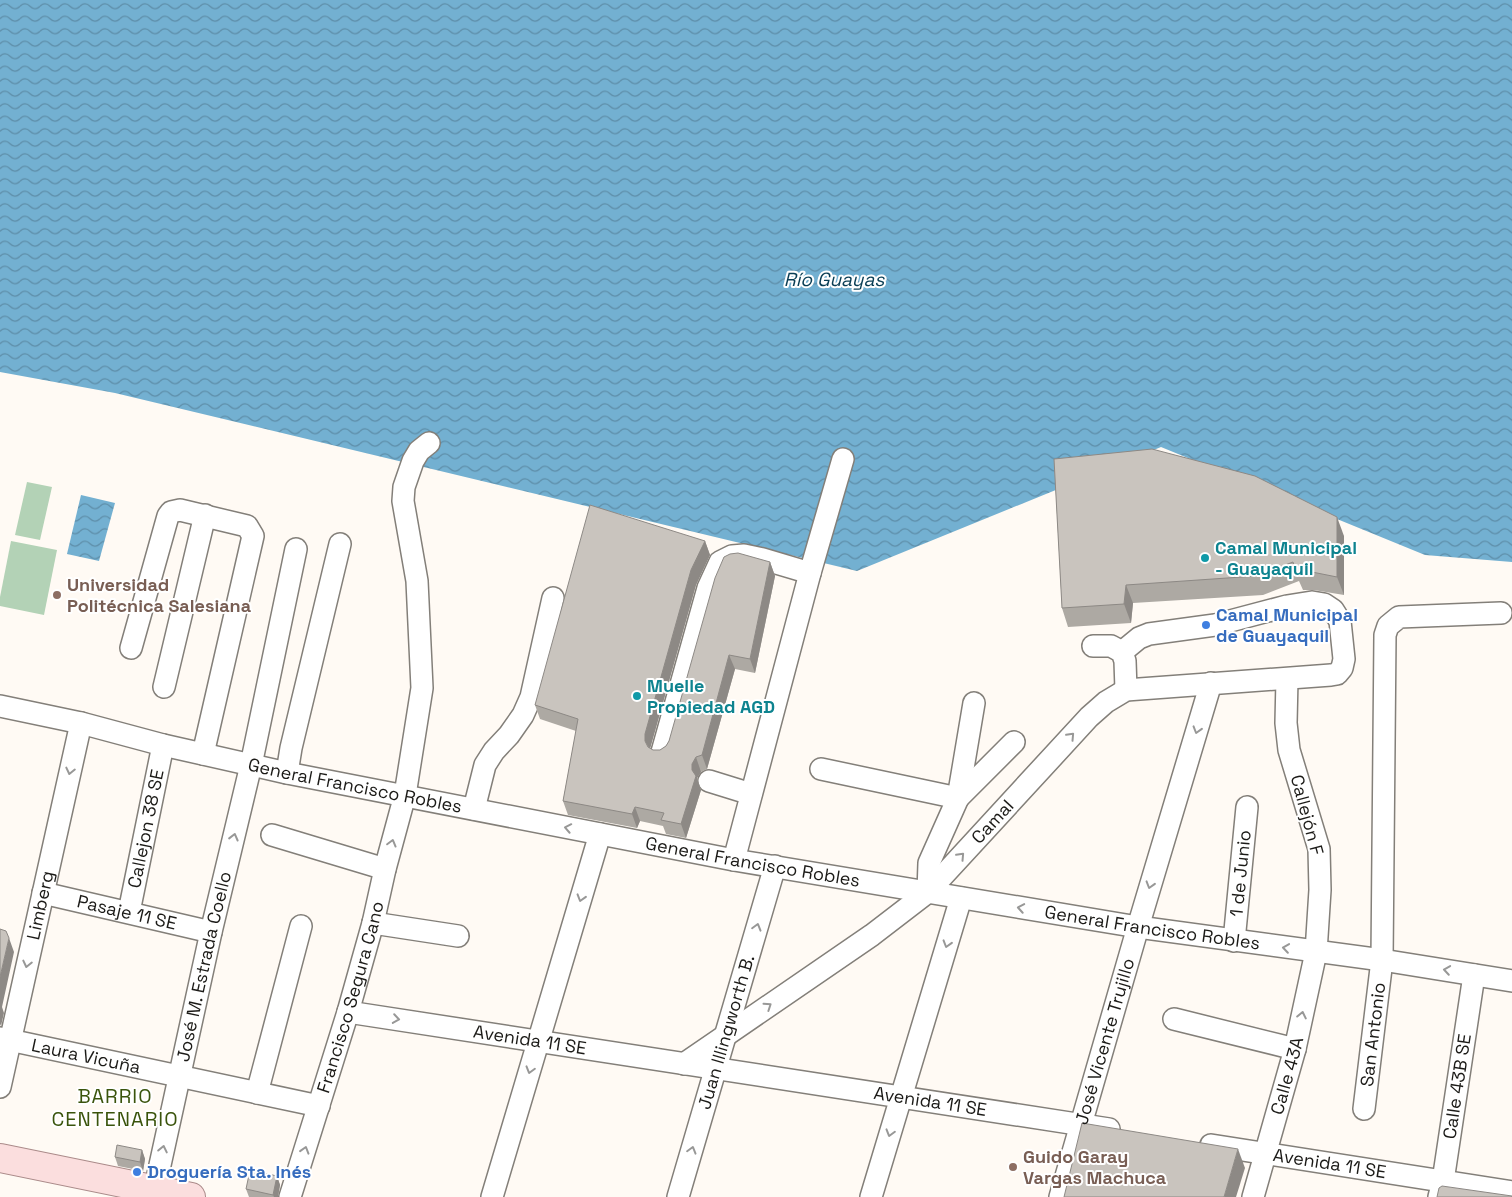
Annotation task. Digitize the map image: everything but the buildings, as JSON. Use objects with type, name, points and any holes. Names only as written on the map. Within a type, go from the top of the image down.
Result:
[{"type":"main road","points":[[0,1158],[148,1194],[191,1197]]},
{"type":"street","name":"Francisco Segura Cano","points":[[290,1197],[348,1012],[373,924],[385,869],[405,795],[422,688],[417,581],[403,501],[404,487],[414,460],[419,451],[429,443]]},
{"type":"street","points":[[734,860],[810,574],[843,459]]},
{"type":"street","points":[[131,648],[168,516],[171,512],[180,510],[247,526],[253,536],[203,754]]},
{"type":"street","points":[[164,687],[205,515]]},
{"type":"street","points":[[287,773],[291,748],[340,544]]},
{"type":"street","name":"José M. Estrada Coello","points":[[148,1194],[180,1076],[211,932],[251,765],[296,548]]},
{"type":"street","points":[[662,752],[708,588],[720,562],[732,556],[744,555],[810,574]]},
{"type":"street","points":[[474,809],[485,765],[523,715],[531,697],[553,598]]},
{"type":"street","name":"Camal","points":[[684,1064],[872,935],[928,892],[1089,717],[1106,702],[1126,690],[1336,674],[1342,668],[1344,659],[1340,621],[1329,607],[1312,602],[1287,606],[1215,626],[1149,634],[1138,638],[1122,652]]},
{"type":"street","name":"San Antonio","points":[[1364,1109],[1382,960],[1385,635],[1388,626],[1399,617],[1502,613]]},
{"type":"street","points":[[1094,646],[1110,646],[1122,652],[1125,661],[1126,690]]},
{"type":"street","name":"Callejón F","points":[[1287,679],[1286,723],[1289,750],[1319,849],[1320,890],[1316,952]]},
{"type":"street","name":"José Vicente Trujillo","points":[[1060,1197],[1211,683]]},
{"type":"street","points":[[928,892],[929,863],[958,798],[974,703]]},
{"type":"street","name":"General Francisco Robles","points":[[0,706],[81,723],[163,745],[287,773],[734,860],[1138,928],[1382,960],[1512,981]]},
{"type":"street","name":"Limberg","points":[[0,1087],[5,1039],[43,892],[81,723]]},
{"type":"street","points":[[958,798],[1014,742]]},
{"type":"street","name":"Callejon 38 SE","points":[[129,912],[163,745]]},
{"type":"street","points":[[821,769],[958,798]]},
{"type":"street","points":[[709,781],[751,794]]},
{"type":"street","name":"1 de Junio","points":[[1234,940],[1248,807]]},
{"type":"street","points":[[272,834],[385,869]]},
{"type":"street","points":[[492,1197],[600,834]]},
{"type":"street","name":"Juan Illingworth B.","points":[[678,1197],[775,866]]},
{"type":"street","name":"Pasaje 11 SE","points":[[43,892],[211,932]]},
{"type":"street","points":[[871,1197],[962,898]]},
{"type":"street","points":[[373,924],[458,936]]},
{"type":"street","points":[[257,1093],[301,926]]},
{"type":"street","name":"Calle 43A","points":[[1253,1197],[1295,1048],[1316,952]]},
{"type":"street","name":"Calle 43B SE","points":[[1441,1189],[1474,975]]},
{"type":"street","name":"Avenida 11 SE","points":[[348,1012],[1130,1133]]},
{"type":"street","points":[[1174,1019],[1295,1048]]},
{"type":"street","name":"Laura Vicuña","points":[[5,1039],[319,1106]]},
{"type":"street","name":"Avenida 11 SE","points":[[1188,1142],[1266,1154],[1441,1189],[1512,1192]]},
{"type":"street","points":[[0,1170],[148,1194]]},
{"type":"green space","points":[[27,482],[52,487],[40,540],[15,535]]},
{"type":"green space","points":[[11,541],[57,550],[44,615],[0,606],[0,597]]},
{"type":"water","name":"Río Guayas","points":[[0,0],[1512,0],[1512,562],[1425,555],[1161,447],[857,571],[115,393],[0,372]]},
{"type":"water","points":[[81,495],[115,503],[99,561],[67,554]]},
{"type":"place","name":"Camal Municipal - Guayaquil","points":[[1205,558]]},
{"type":"place","name":"Universidad Politécnica Salesiana","points":[[57,595]]},
{"type":"place","name":"Camal Municipal de Guayaquil","points":[[1206,625]]},
{"type":"place","name":"Muelle Propiedad AGD","points":[[637,696]]},
{"type":"place","name":"Guido Garay Vargas Machuca","points":[[1013,1167]]},
{"type":"place","name":"Droguería Sta. Inés","points":[[137,1172]]},
{"type":"district","name":"BARRIO CENTENARIO","points":[[115,1108]]}]
